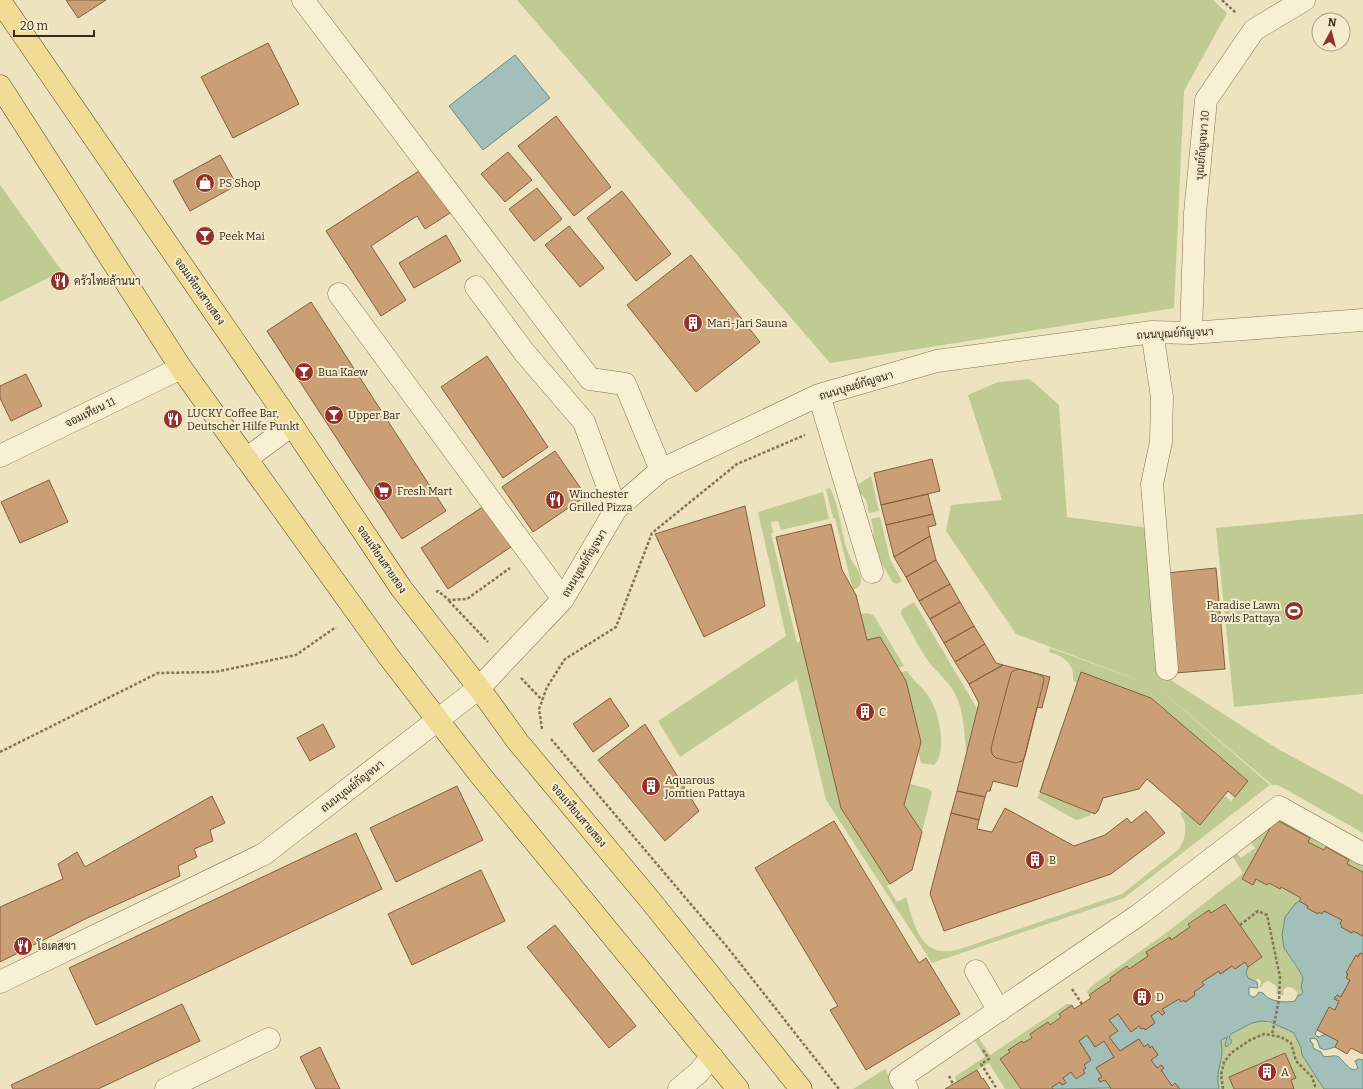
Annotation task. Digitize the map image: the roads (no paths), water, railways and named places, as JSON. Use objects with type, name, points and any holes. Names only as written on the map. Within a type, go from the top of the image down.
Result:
[{"type":"main road","name":"จอมเทียนสายสอง","points":[[0,1],[292,425],[401,588],[479,688],[518,742],[650,900],[801,1089]]},
{"type":"main road","points":[[0,86],[181,368],[389,657],[481,776],[738,1089]]},
{"type":"street","points":[[303,0],[590,379],[625,384],[661,470]]},
{"type":"street","name":"บุณย์กัญจนา 10","points":[[1191,333],[1195,213],[1206,100],[1254,30],[1302,0]]},
{"type":"street","points":[[476,287],[524,352],[584,422],[616,509]]},
{"type":"street","points":[[339,294],[563,599]]},
{"type":"street","name":"ถนนบุณย์กัญจนา","points":[[0,982],[264,854],[479,688],[563,599],[616,509],[661,470],[819,395],[937,361],[1152,332],[1191,333],[1363,320]]},
{"type":"street","points":[[1152,332],[1162,397],[1160,442],[1152,484],[1167,669]]},
{"type":"street","name":"จอมเทียน 11","points":[[0,456],[181,368]]},
{"type":"street","points":[[819,395],[872,572]]},
{"type":"street","points":[[246,459],[292,425]]},
{"type":"street","points":[[907,1089],[900,1078],[1140,914],[1279,807],[1363,854]]},
{"type":"street","points":[[976,971],[999,1011]]},
{"type":"street","points":[[166,1089],[270,1039]]},
{"type":"street","points":[[678,1089],[698,1073],[712,1056]]},
{"type":"water","points":[[515,55],[550,98],[483,150],[449,106]]},
{"type":"water","points":[[1299,901],[1308,906],[1307,908],[1318,914],[1319,912],[1322,914],[1324,911],[1342,920],[1340,924],[1342,927],[1351,933],[1353,931],[1363,936],[1363,954],[1360,953],[1358,957],[1356,956],[1346,978],[1350,980],[1341,997],[1337,995],[1334,998],[1339,1001],[1335,1010],[1329,1008],[1315,1034],[1318,1037],[1326,1034],[1338,1041],[1335,1047],[1325,1050],[1320,1048],[1317,1040],[1314,1038],[1310,1039],[1313,1044],[1313,1048],[1321,1052],[1323,1056],[1339,1057],[1347,1066],[1354,1070],[1358,1068],[1355,1061],[1359,1059],[1363,1060],[1363,1089],[1324,1089],[1302,1055],[1301,1048],[1294,1033],[1270,1022],[1262,1021],[1252,1023],[1231,1034],[1229,1037],[1231,1043],[1226,1047],[1227,1037],[1221,1040],[1222,1055],[1218,1073],[1219,1089],[1180,1089],[1175,1083],[1172,1086],[1161,1070],[1163,1068],[1162,1065],[1157,1068],[1151,1060],[1158,1055],[1152,1046],[1150,1048],[1148,1044],[1144,1047],[1138,1039],[1120,1051],[1109,1037],[1117,1031],[1109,1020],[1118,1014],[1131,1032],[1139,1026],[1141,1029],[1146,1029],[1155,1023],[1151,1016],[1158,1011],[1162,1015],[1165,1013],[1162,1009],[1179,999],[1186,1002],[1195,995],[1194,992],[1204,985],[1202,982],[1219,971],[1221,974],[1232,966],[1235,969],[1245,962],[1248,967],[1246,973],[1248,978],[1257,982],[1258,988],[1249,987],[1249,995],[1255,997],[1259,992],[1273,1000],[1282,1002],[1295,1001],[1298,995],[1301,995],[1303,992],[1301,987],[1303,978],[1284,948],[1282,935],[1285,917]]},
{"type":"water","points":[[1087,1035],[1095,1047],[1104,1041],[1114,1057],[1096,1068],[1102,1077],[1098,1079],[1105,1080],[1111,1088],[1053,1089],[1052,1087],[1060,1082],[1062,1085],[1065,1083],[1063,1078],[1071,1072],[1085,1073],[1083,1070],[1086,1068],[1084,1065],[1091,1059],[1079,1041]]},
{"type":"place","name":"PS Shop","points":[[205,183]]},
{"type":"place","name":"Peek Mai","points":[[205,236]]},
{"type":"place","name":"ครัวไทยล้านนา","points":[[60,281]]},
{"type":"place","name":"Mari-Jari Sauna","points":[[693,323]]},
{"type":"place","name":"Bua Kaew","points":[[304,372]]},
{"type":"place","name":"Upper Bar","points":[[334,415]]},
{"type":"place","name":"LUCKY Coffee Bar, Deutscher Hilfe Punkt","points":[[173,419]]},
{"type":"place","name":"Fresh Mart","points":[[383,491]]},
{"type":"place","name":"Winchester Grilled Pizza","points":[[555,500]]},
{"type":"place","name":"Paradise Lawn Bowls Pattaya","points":[[1294,611]]},
{"type":"place","name":"C","points":[[865,712]]},
{"type":"place","name":"Aquarous Jomtien Pattaya","points":[[651,786]]},
{"type":"place","name":"B","points":[[1035,860]]},
{"type":"place","name":"โอเดสซา","points":[[23,946]]},
{"type":"place","name":"D","points":[[1142,997]]},
{"type":"place","name":"A","points":[[1267,1072]]}]
